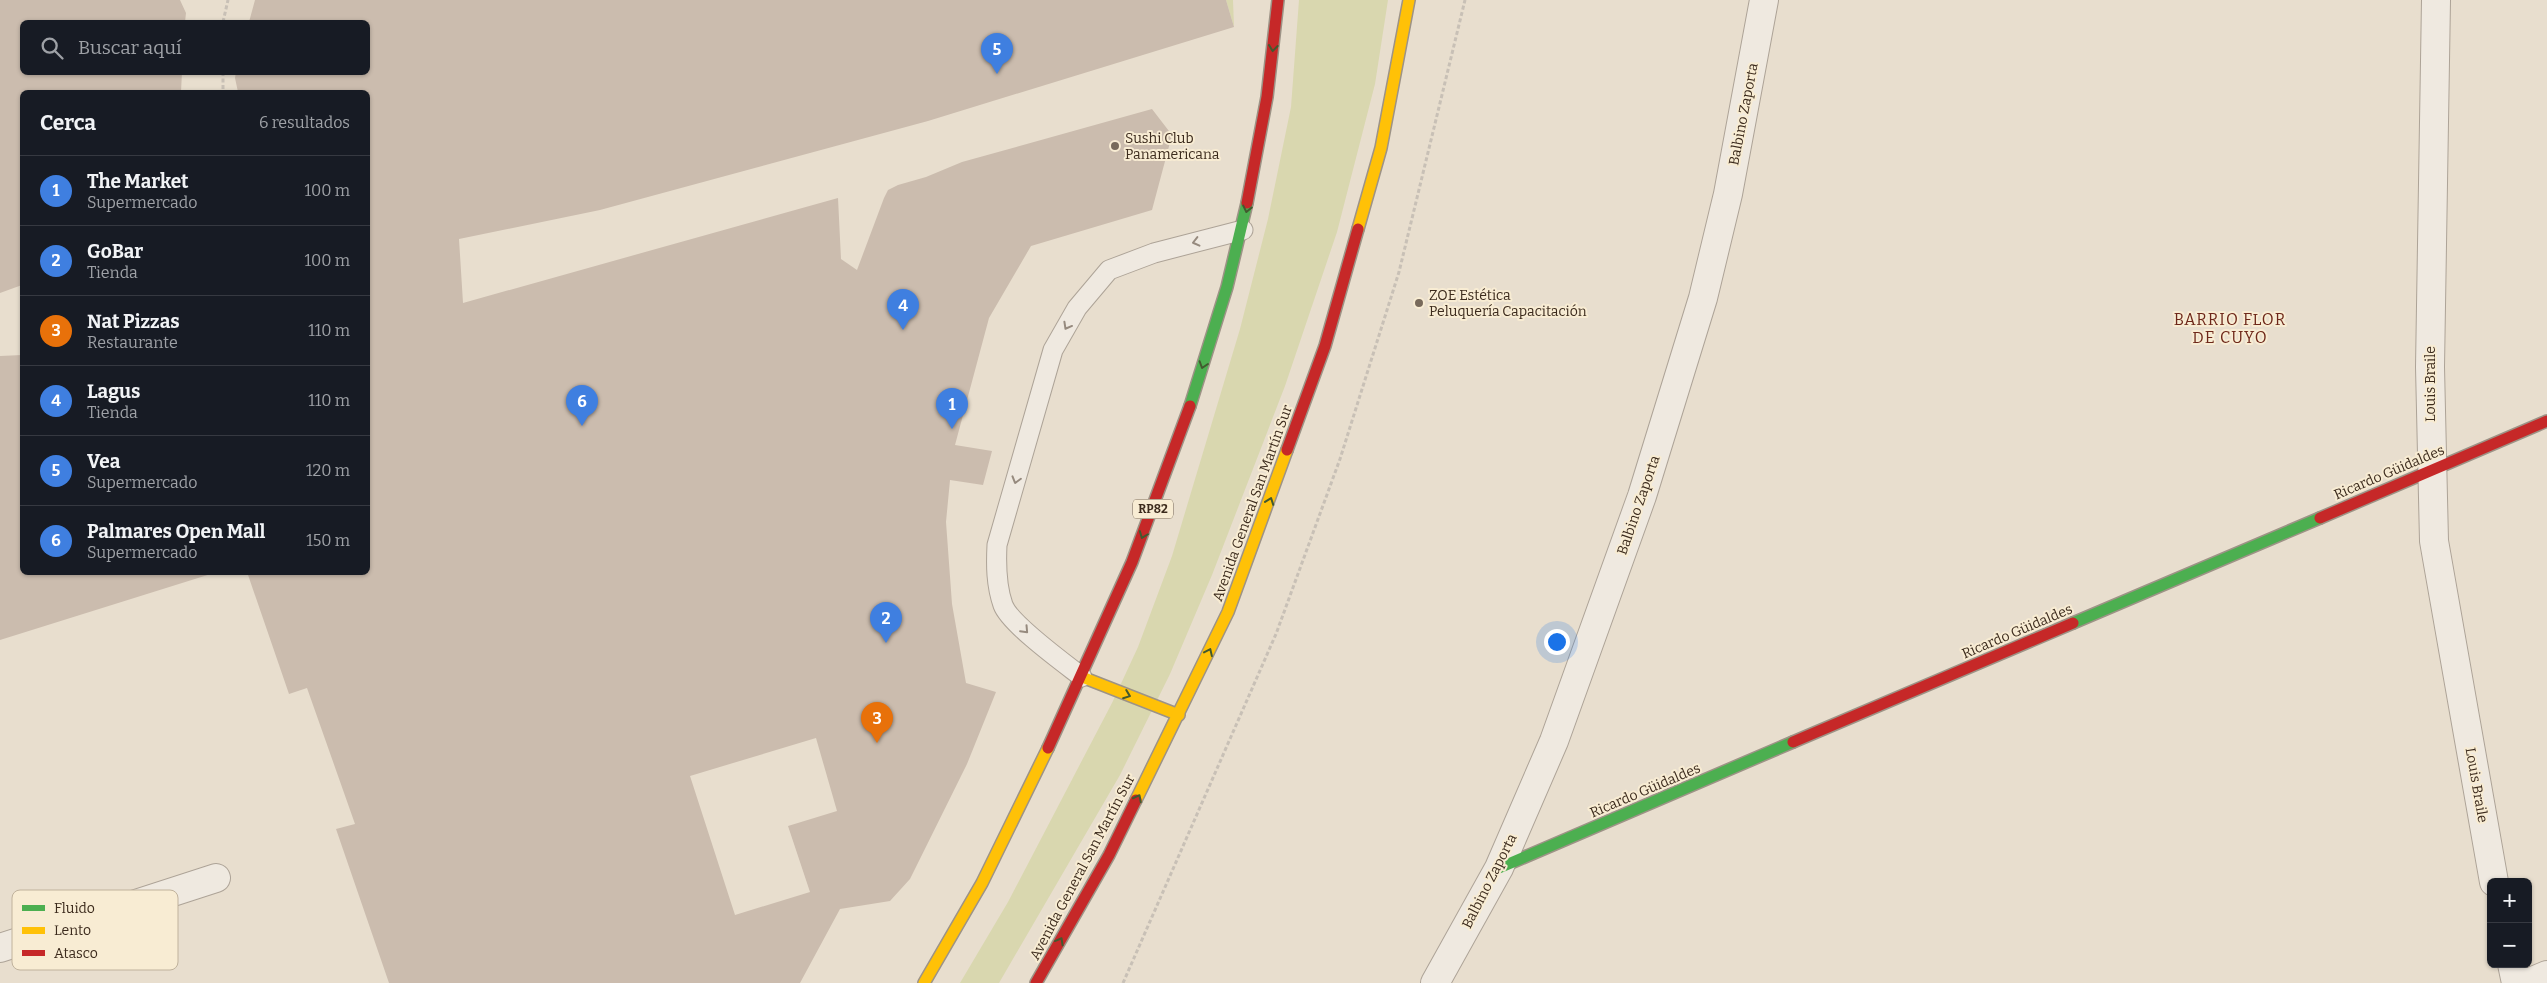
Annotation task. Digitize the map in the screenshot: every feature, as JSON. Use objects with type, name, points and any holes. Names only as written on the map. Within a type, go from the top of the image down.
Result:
[{"type":"main road","name":"RP82","points":[[924,983],[990,868],[1082,677],[1131,567],[1173,458],[1243,230],[1266,112],[1278,0]]},
{"type":"main road","name":"Avenida General San Martín Sur","points":[[1036,983],[1109,855],[1228,612],[1325,346],[1382,148],[1409,0]]},
{"type":"main road","name":"Ricardo Güidaldes","points":[[1499,868],[2547,421]]},
{"type":"main road","points":[[1082,677],[1179,715]]},
{"type":"street","name":"Balbino Zaporta","points":[[1435,983],[1499,868],[1554,741],[1642,496],[1680,375],[1728,194],[1764,0]]},
{"type":"street","name":"Louis Braile","points":[[2436,0],[2430,367],[2434,541],[2493,878]]},
{"type":"street","points":[[178,890],[216,878]]},
{"type":"street","points":[[0,948],[12,944]]},
{"type":"street","points":[[2513,968],[2516,983]]},
{"type":"street","points":[[2528,983],[2547,974]]},
{"type":"lane","points":[[1082,677],[1032,637],[1004,607],[996,574],[997,545],[1054,350],[1077,308],[1108,270],[1154,253],[1243,230]]},
{"type":"path","points":[[223,20],[228,0]]},
{"type":"path","points":[[1123,983],[1276,634],[1340,459],[1399,272],[1465,0]]},
{"type":"path","points":[[223,75],[223,90]]},
{"type":"shaded area","points":[[1226,0],[1233,0],[1234,27]]},
{"type":"shaded area","points":[[1299,0],[1388,0],[1375,84],[1337,232],[1285,386],[1212,575],[1170,674],[1120,775],[999,983],[960,983],[1008,902],[1112,703],[1138,647],[1172,556],[1240,329],[1268,219],[1291,107]]},
{"type":"building","points":[[0,0],[180,0],[186,13],[185,20],[20,20],[20,75],[182,75],[181,90],[20,90],[20,286],[0,293]]},
{"type":"building","points":[[255,0],[1226,0],[1234,27],[928,121],[600,210],[459,239],[463,303],[838,198],[841,259],[857,270],[884,198],[888,190],[898,185],[926,177],[962,162],[1152,109],[1172,135],[1152,210],[1031,246],[989,318],[955,445],[992,451],[983,485],[950,480],[946,522],[952,604],[966,683],[996,692],[967,764],[910,879],[890,901],[840,909],[800,983],[389,983],[336,829],[355,824],[307,688],[289,694],[248,575],[370,575],[370,90],[238,90],[236,75],[370,75],[370,20],[250,20]],"holes":[[[816,738],[837,811],[788,826],[810,892],[735,915],[690,776]]]},
{"type":"building","points":[[20,355],[20,575],[208,575],[0,640],[0,356]]},
{"type":"traffic: fast","points":[[1190,406],[1227,287],[1247,203]]},
{"type":"traffic: fast","points":[[2073,623],[2320,518]]},
{"type":"traffic: fast","points":[[1499,868],[1793,742]]},
{"type":"traffic: slow","points":[[1358,229],[1381,148],[1409,0]]},
{"type":"traffic: slow","points":[[1136,800],[1228,612],[1287,450]]},
{"type":"traffic: slow","points":[[1082,677],[1179,715]]},
{"type":"traffic: slow","points":[[924,983],[982,883],[1048,748]]},
{"type":"traffic: jam","points":[[1247,203],[1267,97],[1278,0]]},
{"type":"traffic: jam","points":[[1287,450],[1325,346],[1358,229]]},
{"type":"traffic: jam","points":[[1048,748],[1132,562],[1190,406]]},
{"type":"traffic: jam","points":[[2320,518],[2547,421]]},
{"type":"traffic: jam","points":[[1793,742],[2073,623]]},
{"type":"traffic: jam","points":[[1036,983],[1109,855],[1136,800]]},
{"type":"place","name":"Vea","points":[[997,74]]},
{"type":"place","name":"Sushi Club Panamericana","points":[[1115,146]]},
{"type":"place","name":"ZOE Estética Peluquería Capacitación","points":[[1419,303]]},
{"type":"place","name":"Lagus","points":[[903,330]]},
{"type":"place","name":"Palmares Open Mall","points":[[582,426]]},
{"type":"place","name":"The Market","points":[[952,429]]},
{"type":"place","name":"GoBar","points":[[886,643]]},
{"type":"place","name":"Nat Pizzas","points":[[877,743]]},
{"type":"district","name":"BARRIO FLOR DE CUYO","points":[[2230,328]]}]
